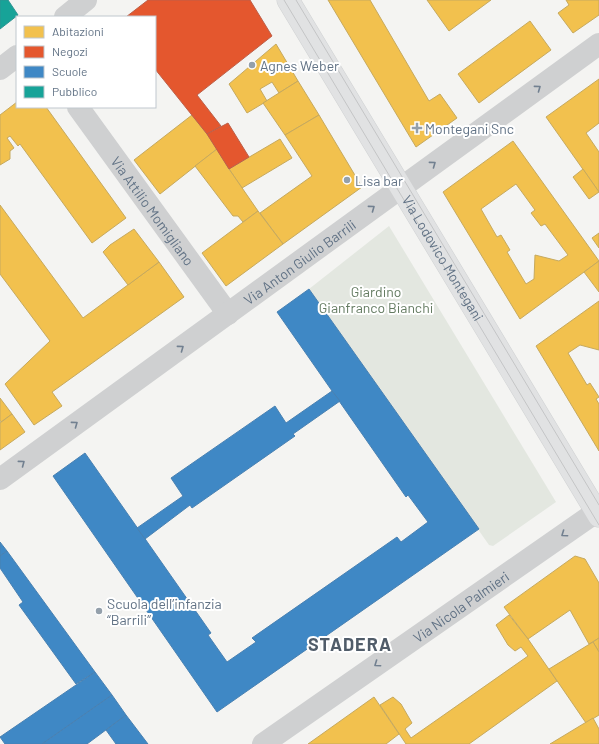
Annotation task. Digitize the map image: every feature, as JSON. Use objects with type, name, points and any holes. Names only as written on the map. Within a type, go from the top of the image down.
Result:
[{"type":"street","points":[[66,16],[86,0]]},
{"type":"street","name":"Via Lodovico Montegani","points":[[288,0],[598,513]]},
{"type":"street","name":"Via Anton Giulio Barrili","points":[[0,479],[599,44]]},
{"type":"street","points":[[0,69],[16,57]]},
{"type":"street","name":"Via Attilio Momigliano","points":[[79,108],[228,314]]},
{"type":"street","name":"Via Nicola Palmieri","points":[[263,744],[598,513]]},
{"type":"green space","name":"Giardino Gianfranco Bianchi","points":[[389,226],[556,502],[493,546],[489,545],[309,289]]},
{"type":"building: Abitazioni","points":[[328,0],[370,0],[429,101],[440,94],[457,118],[416,147]]},
{"type":"building: Abitazioni","points":[[427,0],[491,0],[449,31]]},
{"type":"building: Abitazioni","points":[[566,0],[599,0],[599,15],[573,33],[558,13],[569,5]]},
{"type":"building: Abitazioni","points":[[530,21],[551,50],[479,103],[458,74]]},
{"type":"building: Abitazioni","points":[[276,44],[298,81],[279,93],[272,82],[260,89],[267,101],[247,113],[229,84]]},
{"type":"building: Abitazioni","points":[[599,79],[599,123],[586,133],[599,152],[599,192],[546,117]]},
{"type":"building: Abitazioni","points":[[298,81],[319,115],[285,135],[263,103]]},
{"type":"building: Abitazioni","points":[[16,103],[16,108],[47,108],[126,218],[92,243],[20,144],[18,146],[10,136],[7,138],[14,148],[10,151],[10,159],[0,165],[0,115]]},
{"type":"building: Abitazioni","points":[[192,115],[217,149],[160,194],[134,160]]},
{"type":"building: Abitazioni","points":[[319,115],[362,187],[283,244],[260,213],[312,176],[285,135]]},
{"type":"building: Abitazioni","points":[[280,139],[292,158],[242,188],[229,169]]},
{"type":"building: Abitazioni","points":[[513,141],[599,261],[520,319],[443,192]],"holes":[[[516,184],[535,210],[531,213],[541,226],[545,224],[568,255],[559,261],[535,255],[534,279],[526,284],[507,252],[510,250],[501,235],[497,237],[481,209]]]},
{"type":"building: Abitazioni","points":[[217,149],[258,211],[243,222],[238,216],[233,216],[195,166]]},
{"type":"building: Abitazioni","points":[[583,169],[599,192],[589,199],[573,177]]},
{"type":"building: Abitazioni","points":[[0,205],[83,318],[159,262],[184,297],[52,392],[62,406],[34,425],[5,384],[50,341],[0,274]]},
{"type":"building: Abitazioni","points":[[258,211],[283,244],[226,286],[202,253]]},
{"type":"building: Abitazioni","points":[[134,229],[159,262],[128,285],[103,252],[110,245]]},
{"type":"building: Abitazioni","points":[[599,233],[599,248],[592,238]]},
{"type":"building: Abitazioni","points":[[599,261],[599,292],[584,272]]},
{"type":"building: Abitazioni","points":[[599,301],[599,350],[580,345],[568,353],[587,385],[590,383],[599,397],[596,399],[599,404],[599,451],[536,346]]},
{"type":"building: Abitazioni","points":[[0,398],[12,414],[1,422],[0,420]]},
{"type":"building: Abitazioni","points":[[12,414],[25,432],[0,450],[0,423]]},
{"type":"building: Abitazioni","points":[[575,556],[585,559],[599,583],[599,638],[589,644],[570,610],[528,639],[504,607]]},
{"type":"building: Abitazioni","points":[[509,615],[528,639],[557,681],[469,744],[406,744],[380,705],[393,697],[401,704],[412,723],[405,729],[411,738],[528,656],[521,647],[515,651],[508,645],[496,625]]},
{"type":"building: Abitazioni","points":[[599,638],[599,652],[593,642]]},
{"type":"building: Abitazioni","points":[[593,642],[599,652],[599,715],[586,723],[549,669]]},
{"type":"building: Abitazioni","points":[[374,697],[399,734],[386,744],[308,744]]},
{"type":"building: Abitazioni","points":[[593,718],[599,729],[599,744],[550,744]]},
{"type":"building: Negozi","points":[[148,0],[250,0],[272,36],[197,95],[221,126],[207,134],[156,70],[156,16],[127,16]]},
{"type":"building: Negozi","points":[[228,123],[249,157],[229,169],[207,134]]},
{"type":"building: Scuole","points":[[309,289],[479,529],[217,712],[53,476],[85,453],[211,633],[208,635],[227,662],[256,642],[252,638],[397,537],[401,542],[428,522],[408,495],[406,497],[277,312]]},
{"type":"building: Scuole","points":[[332,391],[340,401],[293,434],[295,436],[192,508],[190,505],[145,539],[137,528],[183,496],[171,478],[275,406],[286,423]]},
{"type":"building: Scuole","points":[[0,542],[7,551],[0,556]]},
{"type":"building: Scuole","points":[[7,551],[95,672],[76,684],[19,605],[23,602],[0,568],[0,556]]},
{"type":"building: Scuole","points":[[95,672],[112,695],[42,744],[5,744],[0,737]]},
{"type":"building: Scuole","points":[[112,695],[126,715],[87,744],[42,744]]},
{"type":"building: Scuole","points":[[126,715],[148,744],[116,744],[106,730]]},
{"type":"building: Pubblico","points":[[0,0],[8,0],[18,15],[0,29]]},
{"type":"tram line","points":[[284,0],[599,525]]},
{"type":"tram line","points":[[296,0],[599,505]]},
{"type":"place","name":"Agnes Weber","points":[[252,65]]},
{"type":"place","name":"Montegani Snc","points":[[417,128]]},
{"type":"place","name":"Lisa bar","points":[[347,180]]},
{"type":"place","name":"Scuola dell’infanzia “Barrili”","points":[[99,611]]},
{"type":"district","name":"STADERA","points":[[350,644]]}]
